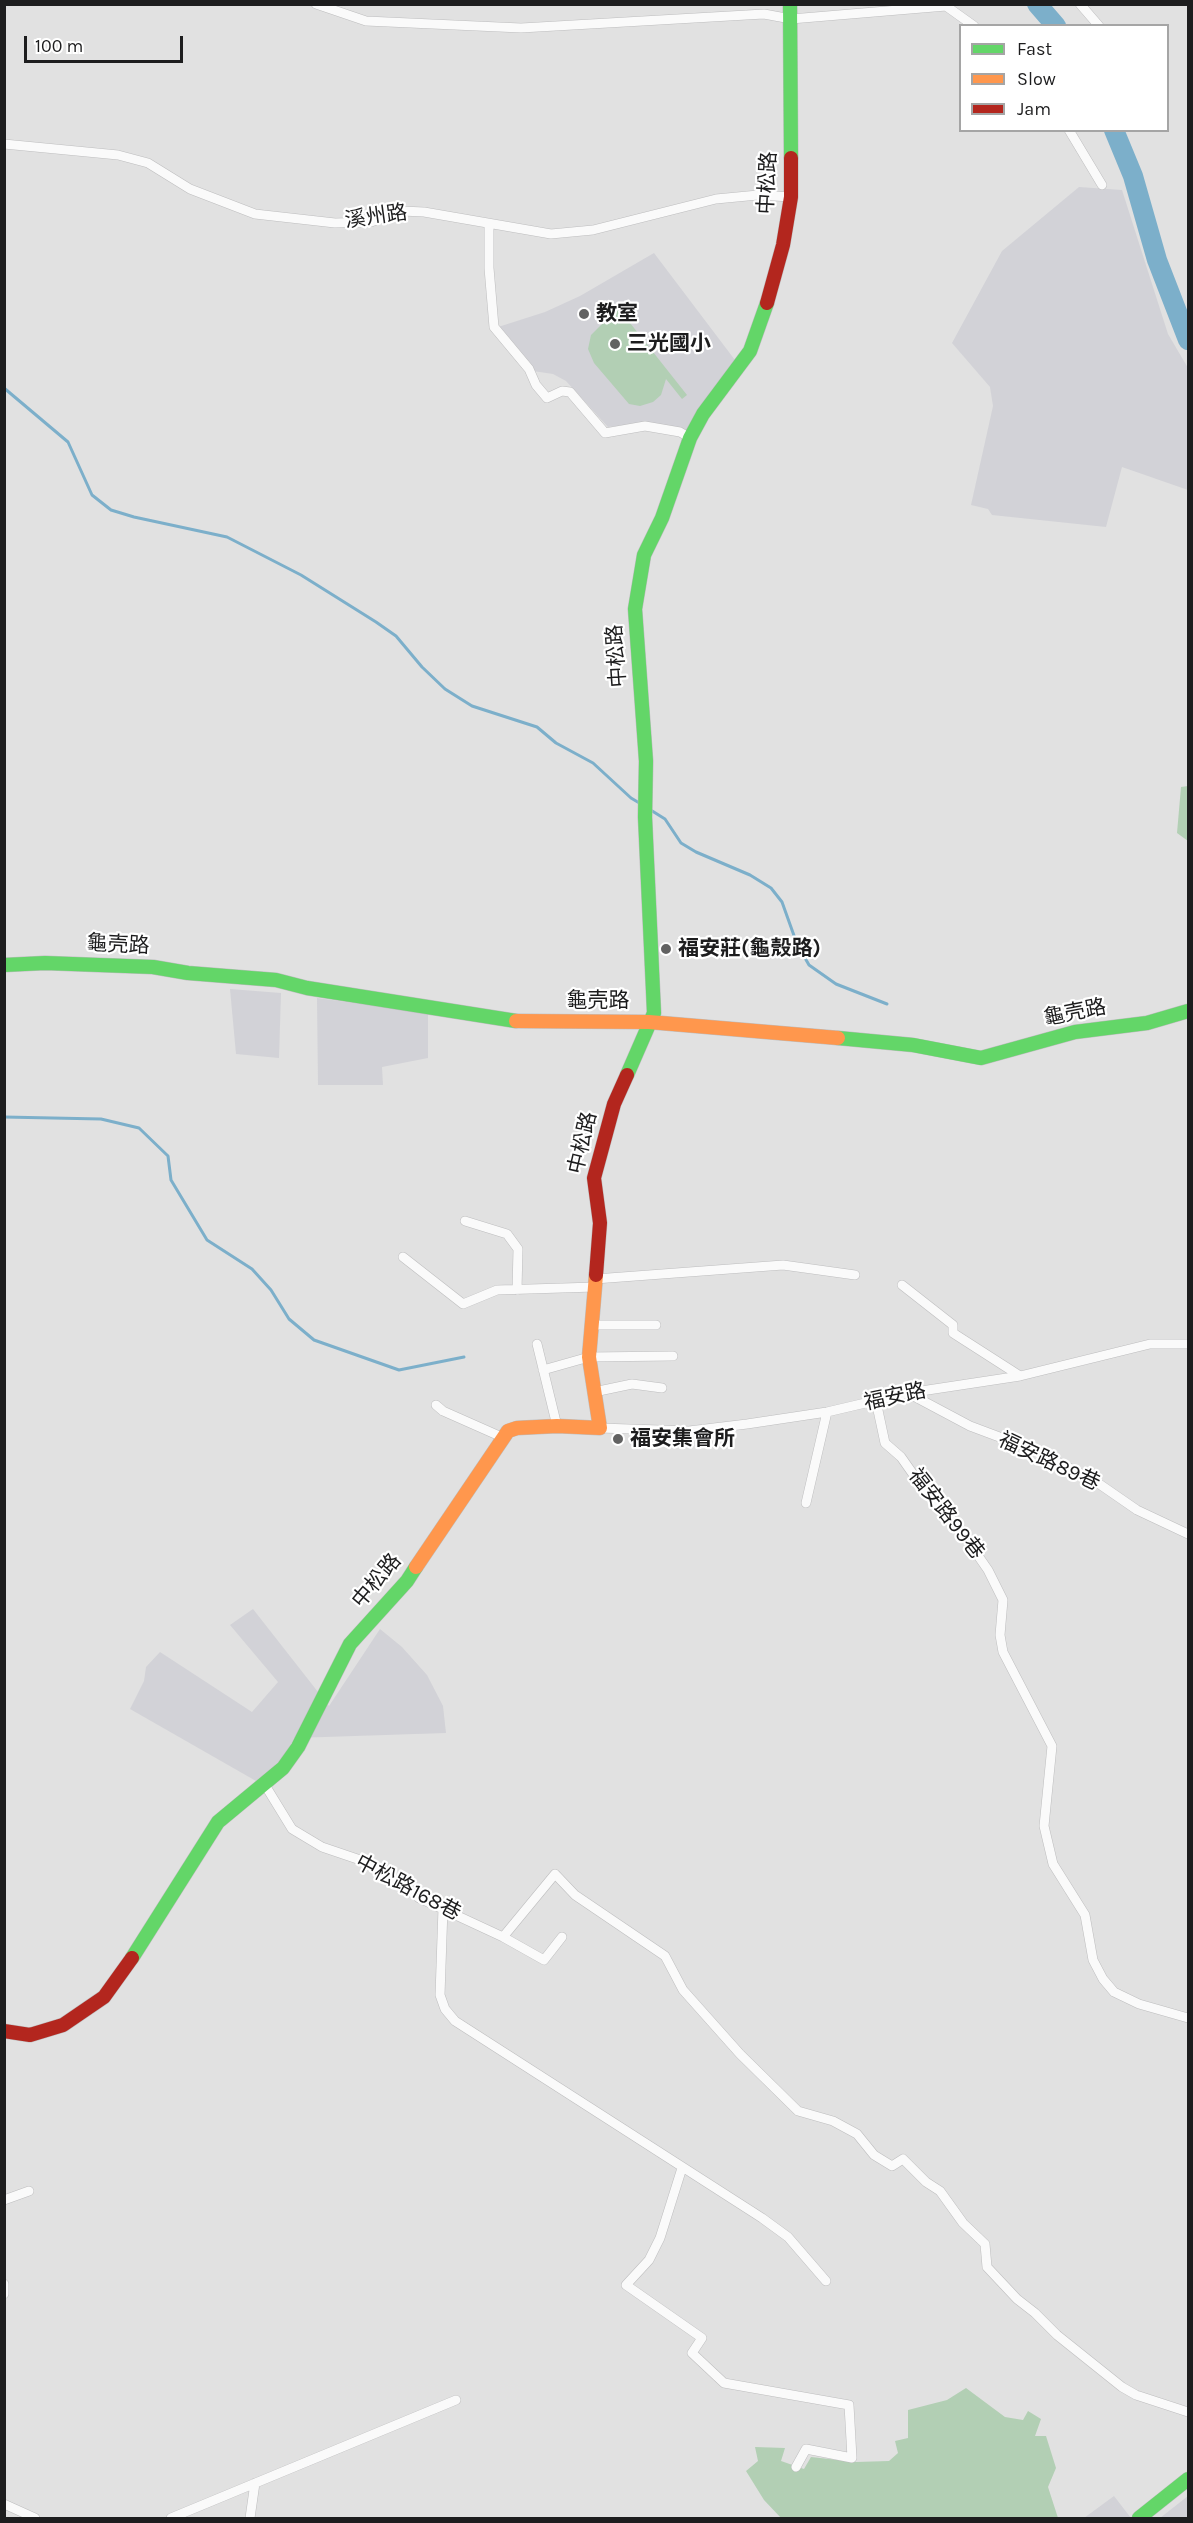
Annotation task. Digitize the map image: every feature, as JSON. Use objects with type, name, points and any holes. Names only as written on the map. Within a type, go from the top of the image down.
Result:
[{"type":"street","points":[[316,4],[366,21],[520,28],[764,14],[790,10],[946,6],[971,24]]},
{"type":"street","points":[[1080,4],[1097,24]]},
{"type":"street","name":"中松路","points":[[600,1428],[589,1358],[600,1223],[594,1178],[614,1104],[654,1013],[645,817],[646,761],[635,609],[644,555],[662,518],[690,438],[703,414],[750,351],[768,301],[783,245],[791,197],[790,10]]},
{"type":"street","points":[[1070,132],[1102,185]]},
{"type":"street","name":"溪州路","points":[[4,144],[118,154],[148,163],[190,189],[255,214],[297,220],[371,222],[402,211],[551,234],[593,230],[716,199],[758,195],[791,197]]},
{"type":"street","points":[[489,224],[489,268],[494,327],[529,369],[547,398],[562,391],[570,392],[605,433],[645,426],[680,432],[690,438]]},
{"type":"street","name":"龜壳路","points":[[4,965],[45,963],[153,967],[188,973],[276,980],[307,988],[513,1021],[649,1022],[913,1046],[981,1058],[1075,1032],[1147,1023],[1188,1011]]},
{"type":"street","points":[[465,1221],[507,1234],[518,1249],[517,1290]]},
{"type":"street","points":[[403,1257],[463,1304],[497,1290],[783,1265],[855,1275]]},
{"type":"street","points":[[902,1285],[953,1325],[953,1333],[1020,1376]]},
{"type":"street","points":[[593,1325],[656,1326]]},
{"type":"street","points":[[537,1344],[557,1426]]},
{"type":"street","name":"福安路","points":[[600,1428],[689,1431],[827,1412],[908,1393],[1020,1376],[1150,1344],[1188,1344]]},
{"type":"street","points":[[543,1370],[589,1358],[673,1356]]},
{"type":"street","points":[[594,1392],[632,1384],[662,1388]]},
{"type":"street","name":"福安路89巷","points":[[908,1393],[970,1426],[1034,1450],[1095,1481],[1137,1510],[1188,1534]]},
{"type":"street","name":"福安路99巷","points":[[876,1401],[885,1443],[901,1457],[920,1484],[956,1524],[988,1570],[1003,1600],[1000,1635],[1003,1652],[1052,1746],[1044,1826],[1053,1864],[1085,1915],[1093,1960],[1103,1979],[1114,1992],[1139,2004],[1188,2018]]},
{"type":"street","points":[[436,1405],[443,1411],[504,1438],[508,1431],[517,1428],[557,1426],[600,1428]]},
{"type":"street","points":[[806,1503],[827,1412]]},
{"type":"street","name":"中松路","points":[[4,2031],[30,2035],[44,2032],[63,2025],[104,1997],[130,1962],[218,1822],[283,1768],[298,1747],[350,1644],[407,1581],[504,1438]]},
{"type":"street","name":"中松路168巷","points":[[265,1785],[292,1829],[322,1847],[375,1865],[419,1898],[503,1937],[544,1960],[562,1937]]},
{"type":"street","points":[[503,1937],[555,1874],[575,1895],[665,1956],[683,1989],[740,2054],[798,2112],[833,2121],[857,2134],[874,2155],[892,2166],[903,2159],[926,2182],[940,2191],[963,2223],[984,2244],[987,2267],[1017,2299],[1057,2335],[1122,2387],[1136,2395],[1188,2412]]},
{"type":"street","points":[[443,1908],[440,1995],[445,2008],[454,2020],[762,2218],[788,2237],[826,2282]]},
{"type":"street","points":[[682,2168],[660,2238],[649,2260],[626,2285],[702,2338],[692,2354],[724,2383],[849,2405],[852,2458],[806,2449],[796,2467]]},
{"type":"street","points":[[4,2200],[29,2191]]},
{"type":"street","points":[[4,2284],[4,2294]]},
{"type":"street","points":[[171,2518],[456,2400]]},
{"type":"street","points":[[1139,2518],[1188,2480]]},
{"type":"street","points":[[250,2518],[255,2483]]},
{"type":"street","points":[[4,2504],[35,2518]]},
{"type":"shaded area","points":[[1079,187],[1122,190],[1168,334],[1188,368],[1188,490],[1122,467],[1106,527],[992,515],[988,509],[971,505],[993,406],[990,387],[952,343],[1002,251]]},
{"type":"shaded area","name":"三光國小","points":[[654,253],[741,368],[689,440],[674,431],[634,424],[608,427],[566,381],[553,374],[533,371],[495,328],[545,312],[580,296]]},
{"type":"shaded area","points":[[230,989],[281,993],[279,1058],[236,1054]]},
{"type":"shaded area","points":[[317,998],[428,1013],[428,1058],[382,1067],[383,1085],[318,1085]]},
{"type":"shaded area","points":[[253,1609],[329,1706],[380,1629],[402,1647],[427,1675],[443,1706],[446,1733],[294,1738],[286,1756],[256,1781],[130,1709],[144,1681],[146,1667],[160,1652],[252,1712],[278,1682],[230,1625]]},
{"type":"shaded area","points":[[1114,2496],[1131,2518],[1084,2518]]},
{"type":"shaded area","points":[[1188,2496],[1188,2518],[1160,2518]]},
{"type":"green space","points":[[619,309],[687,395],[682,399],[666,379],[661,395],[653,402],[640,406],[629,404],[594,363],[588,349],[591,335],[602,324],[619,321],[614,314]]},
{"type":"green space","points":[[1188,786],[1188,841],[1177,833],[1181,787]]},
{"type":"green space","points":[[966,2388],[1005,2417],[1023,2420],[1028,2411],[1041,2419],[1035,2436],[1046,2436],[1056,2468],[1048,2487],[1058,2518],[781,2518],[764,2500],[746,2471],[758,2461],[755,2447],[785,2448],[781,2461],[804,2469],[811,2457],[856,2462],[889,2461],[898,2453],[895,2441],[908,2438],[908,2410],[947,2400]]},
{"type":"waterway","points":[[1037,4],[1054,24]]},
{"type":"waterway","points":[[1115,132],[1133,176],[1157,260],[1188,340]]},
{"type":"waterway","points":[[4,388],[68,442],[92,495],[111,510],[227,537],[301,575],[396,636],[422,667],[445,689],[472,706],[537,727],[556,743],[593,763],[631,798],[641,804]]},
{"type":"waterway","points":[[649,809],[665,819],[681,843],[696,852],[750,875],[771,888],[782,902],[797,944],[809,965],[836,984],[887,1004]]},
{"type":"waterway","points":[[4,1117],[101,1119],[139,1128],[168,1156],[171,1180],[207,1240],[252,1269],[271,1290],[289,1319],[314,1340],[399,1370],[464,1357]]},
{"type":"traffic: fast","points":[[790,4],[791,158]]},
{"type":"traffic: fast","points":[[627,1075],[654,1013],[645,817],[646,761],[635,609],[644,555],[662,518],[690,438],[703,414],[750,351],[767,303]]},
{"type":"traffic: fast","points":[[4,965],[45,963],[153,967],[188,973],[276,980],[307,988],[516,1021]]},
{"type":"traffic: fast","points":[[838,1038],[913,1045],[981,1058],[1075,1032],[1147,1023],[1188,1011]]},
{"type":"traffic: fast","points":[[132,1958],[218,1822],[283,1768],[298,1747],[350,1644],[407,1581],[416,1567]]},
{"type":"traffic: fast","points":[[1139,2518],[1188,2479]]},
{"type":"traffic: slow","points":[[516,1021],[649,1022],[838,1038]]},
{"type":"traffic: slow","points":[[416,1567],[508,1431],[517,1428],[557,1426],[600,1428],[589,1357],[596,1275]]},
{"type":"traffic: jam","points":[[767,303],[783,245],[791,197],[791,158]]},
{"type":"traffic: jam","points":[[596,1275],[600,1223],[594,1178],[614,1104],[627,1075]]},
{"type":"traffic: jam","points":[[4,2031],[30,2035],[63,2025],[104,1997],[132,1958]]},
{"type":"place","name":"教室","points":[[584,314]]},
{"type":"place","name":"三光國小","points":[[615,344]]},
{"type":"place","name":"福安莊(龜殼路)","points":[[666,949]]},
{"type":"place","name":"福安集會所","points":[[618,1439]]}]
